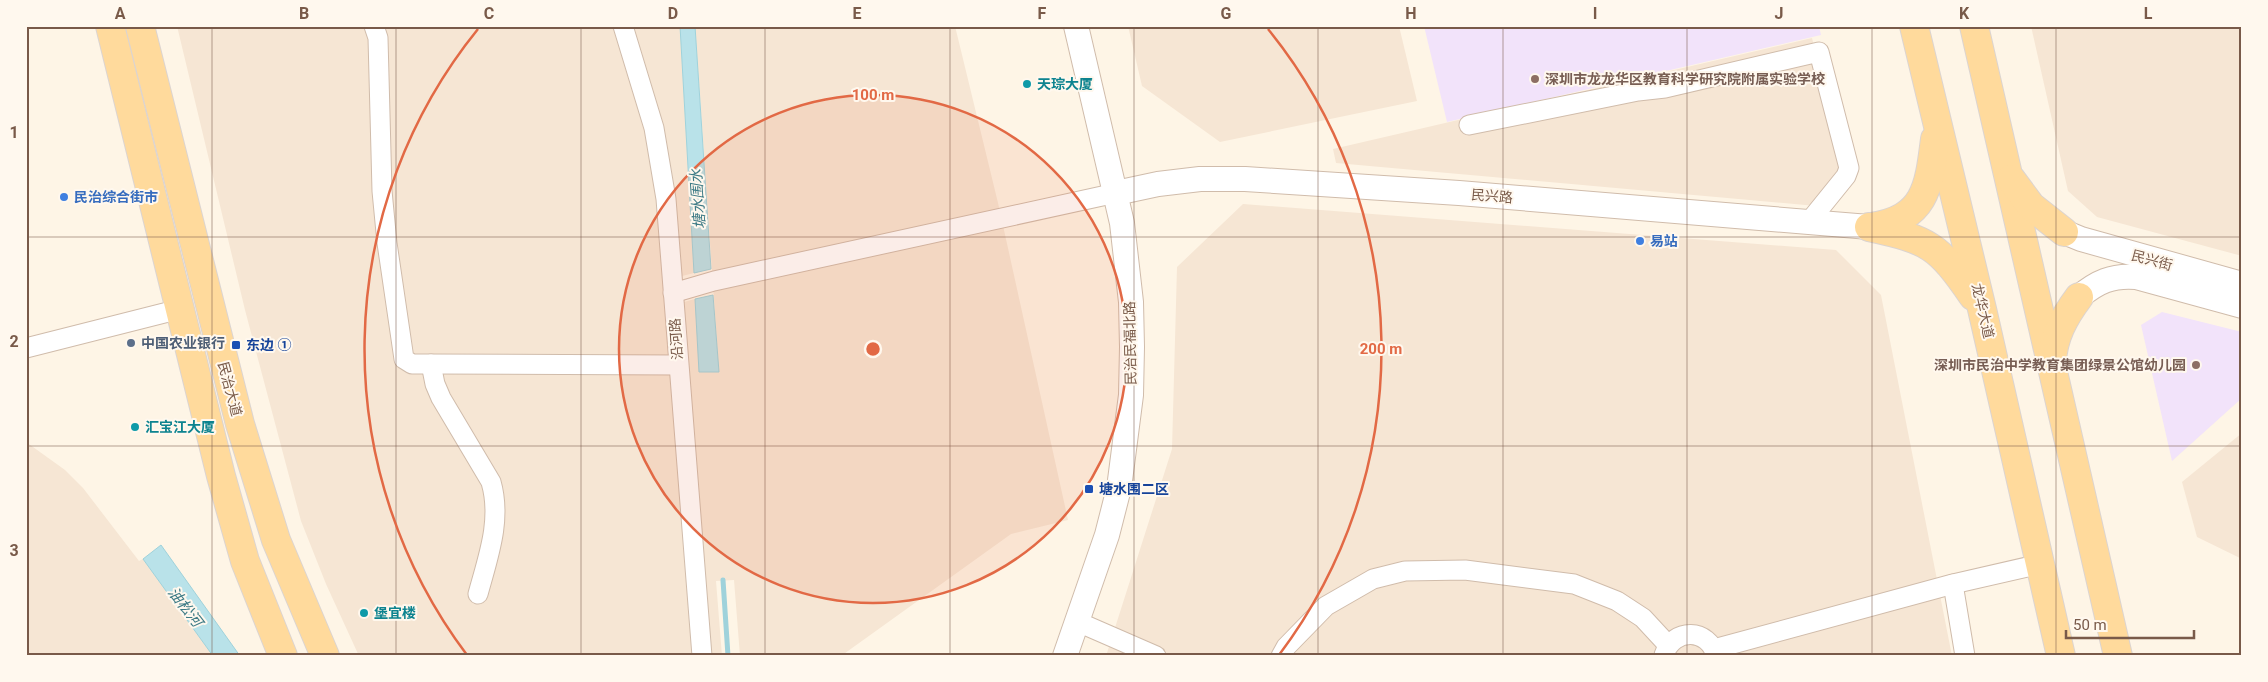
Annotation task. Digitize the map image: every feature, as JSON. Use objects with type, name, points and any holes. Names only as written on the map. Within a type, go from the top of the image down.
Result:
[{"type":"main road","name":"民治大道","points":[[110,26],[221,476],[245,561],[283,656]]},
{"type":"main road","name":"民治大道","points":[[140,26],[240,424],[276,540],[325,656]]},
{"type":"main road","name":"龙华大道","points":[[1914,26],[1982,308],[2061,656]]},
{"type":"main road","points":[[1974,26],[2118,656]]},
{"type":"main road","points":[[1869,228],[1884,225],[1901,218],[1919,202],[1929,184],[1937,123]]},
{"type":"main road","points":[[2004,163],[2017,189],[2026,200],[2046,219],[2064,232]]},
{"type":"main road","points":[[1869,228],[1900,234],[1940,252],[1982,308]]},
{"type":"main road","points":[[2052,373],[2054,342],[2064,318],[2079,297]]},
{"type":"street","points":[[374,26],[378,38],[386,234],[402,355],[408,363],[678,365]]},
{"type":"street","name":"沿河路","points":[[624,26],[647,102],[661,163],[678,291],[678,365],[702,656]]},
{"type":"street","name":"民治民福北路","points":[[1065,656],[1107,535],[1119,488],[1131,395],[1131,302],[1127,258],[1116,193],[1076,26]]},
{"type":"street","points":[[1469,125],[1638,91],[1665,88],[1819,52],[1849,168],[1846,176],[1808,223]]},
{"type":"street","name":"民兴路","points":[[1116,193],[1158,184],[1191,180],[1245,179],[1459,193],[1869,228]]},
{"type":"street","points":[[678,291],[714,281],[1116,193]]},
{"type":"street","name":"民兴街","points":[[2064,232],[2082,239],[2242,284]]},
{"type":"street","name":"民兴街","points":[[2079,297],[2105,280],[2121,276],[2136,278],[2242,306]]},
{"type":"street","points":[[26,348],[180,309]]},
{"type":"street","points":[[431,364],[435,384],[441,398],[491,482],[495,496],[494,532],[478,594]]},
{"type":"street","points":[[1281,656],[1286,647],[1326,606],[1373,579],[1405,571],[1466,570],[1574,584],[1617,601],[1643,618],[1666,650],[1681,635],[1688,634],[1705,638],[1715,652],[1953,584],[2040,564]]},
{"type":"street","points":[[1953,584],[1965,656]]},
{"type":"street","points":[[1078,622],[1156,656]]},
{"type":"shaded area","points":[[177,26],[680,26],[694,273],[682,276],[684,302],[695,299],[700,372],[719,372],[695,26],[955,26],[998,203],[1068,520],[1011,534],[841,656],[740,656],[734,580],[716,581],[722,656],[359,656],[326,584],[301,521],[245,310]]},
{"type":"shaded area","points":[[1128,26],[1399,26],[1417,101],[1220,142],[1142,86]]},
{"type":"shaded area","name":"深圳市龙龙华区教育科学研究院附属实验学校","points":[[1424,26],[1819,26],[1821,35],[1447,122]]},
{"type":"shaded area","points":[[2031,26],[2242,26],[2242,256],[2097,217],[2068,191]]},
{"type":"shaded area","points":[[1812,38],[1844,164],[1816,206],[1336,163],[1333,149]]},
{"type":"shaded area","points":[[1243,204],[1836,250],[1881,295],[1952,656],[1106,656],[1172,449],[1177,267]]},
{"type":"shaded area","name":"深圳市民治中学教育集团绿景公馆幼儿园","points":[[2162,312],[2242,332],[2242,398],[2172,461],[2141,325]]},
{"type":"shaded area","points":[[2242,433],[2242,559],[2197,537],[2182,482]]},
{"type":"shaded area","points":[[26,442],[65,470],[83,488],[139,561],[143,559],[213,656],[26,656]]},
{"type":"water","points":[[680,26],[695,26],[711,269],[694,273]]},
{"type":"water","points":[[713,295],[719,372],[699,372],[695,299]]},
{"type":"water","name":"油松河","points":[[161,545],[240,656],[213,656],[143,559]]},
{"type":"waterway","name":"塘水围水","points":[[723,580],[728,656]]},
{"type":"place","name":"深圳市龙龙华区教育科学研究院附属实验学校","points":[[1535,79]]},
{"type":"place","name":"天琮大厦","points":[[1027,84]]},
{"type":"place","name":"民治综合街市","points":[[64,197]]},
{"type":"place","name":"易站","points":[[1640,241]]},
{"type":"place","name":"中国农业银行","points":[[131,343]]},
{"type":"place","name":"东边 ①","points":[[236,345]]},
{"type":"place","name":"深圳市民治中学教育集团绿景公馆幼儿园","points":[[2196,365]]},
{"type":"place","name":"汇宝江大厦","points":[[135,427]]},
{"type":"place","name":"塘水围二区","points":[[1089,489]]},
{"type":"place","name":"堡宜楼","points":[[364,613]]}]
